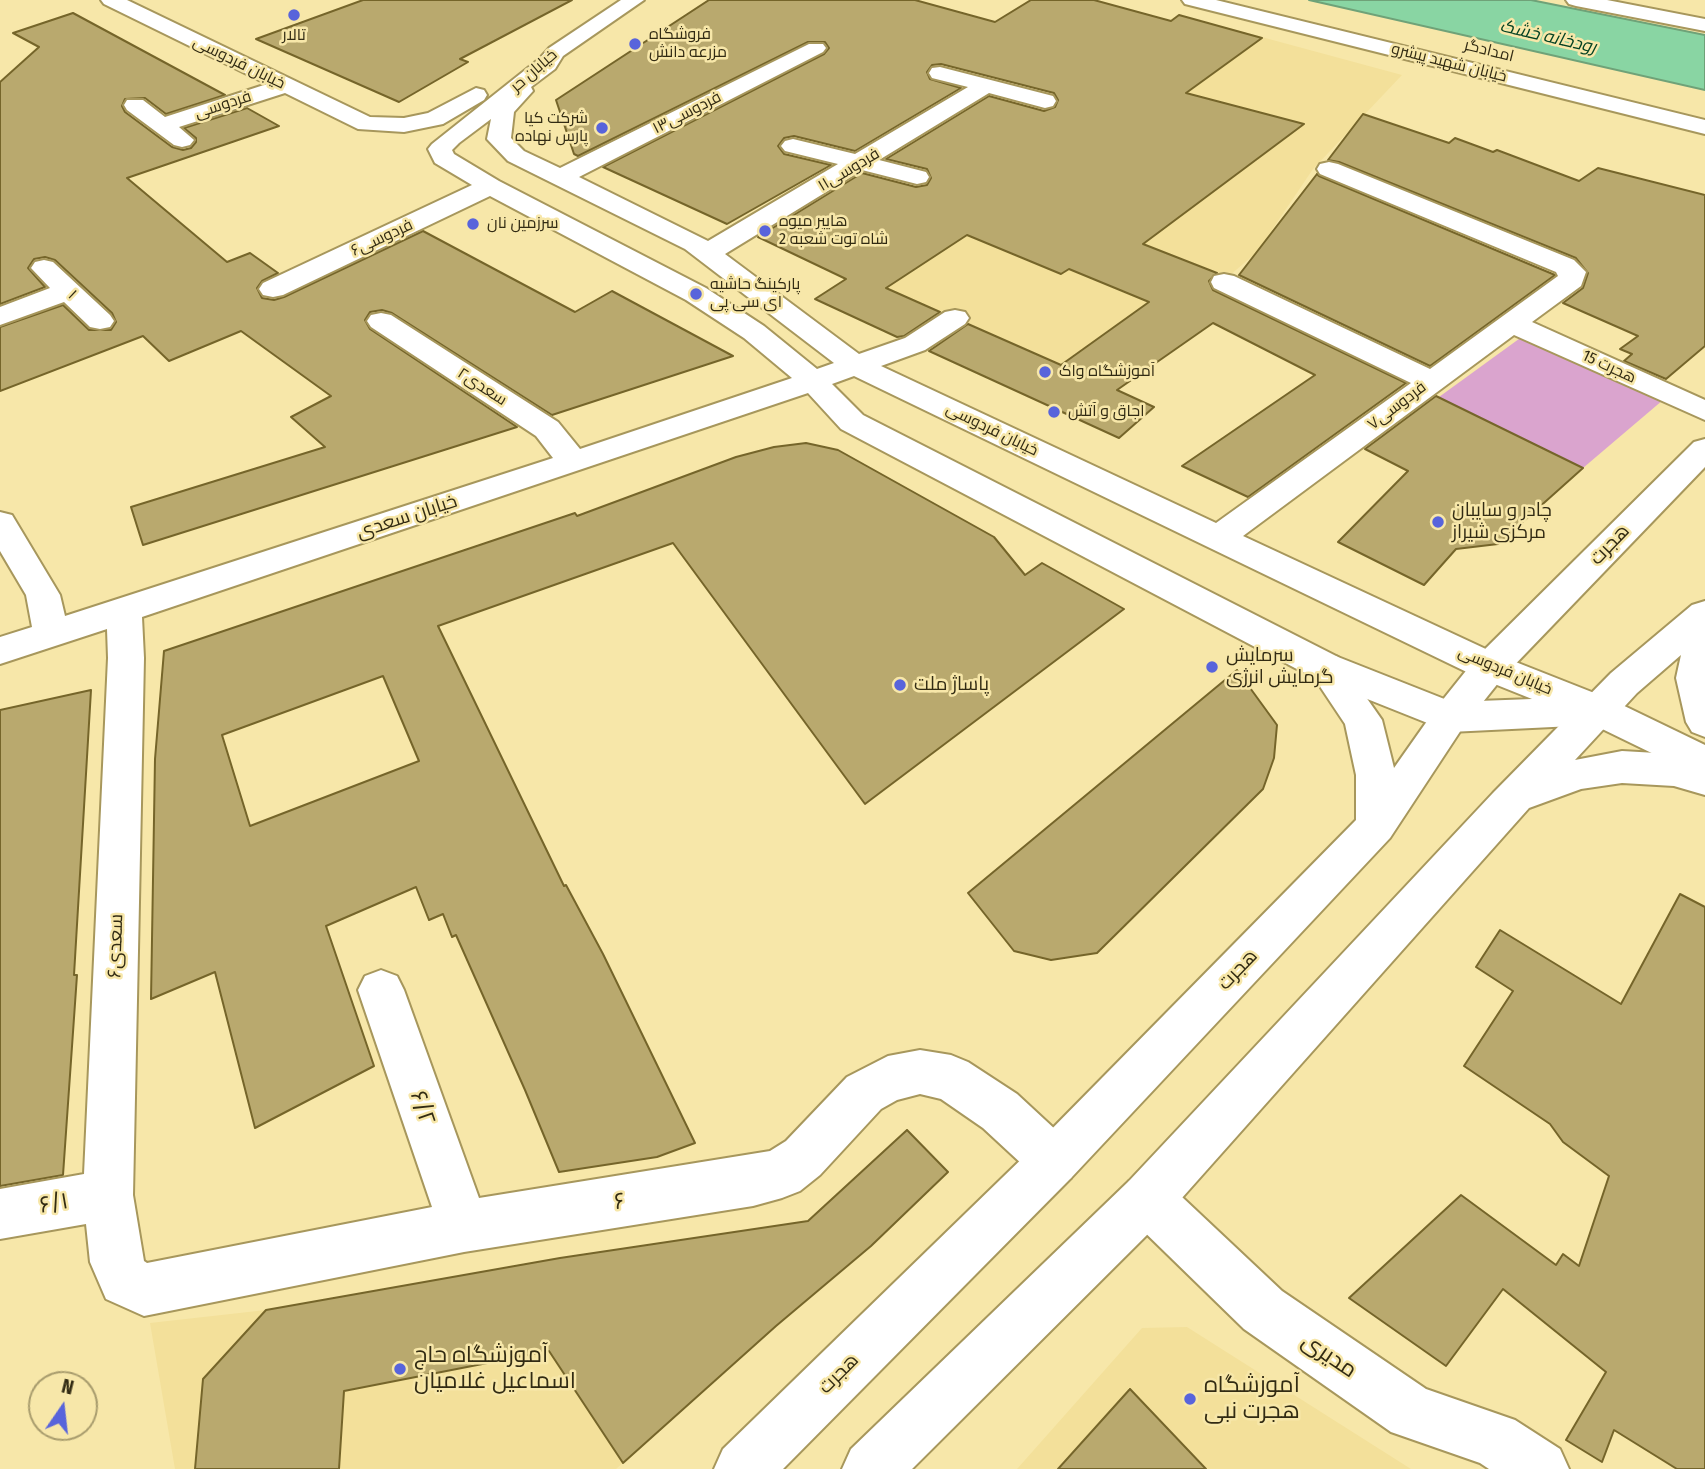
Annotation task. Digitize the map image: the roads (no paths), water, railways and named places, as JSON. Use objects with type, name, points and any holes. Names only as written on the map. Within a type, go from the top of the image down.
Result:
[{"type":"street","name":"خیابان فردوسی","points":[[111,0],[366,124],[404,125],[435,119],[534,59],[551,58]]},
{"type":"street","points":[[597,0],[628,4]]},
{"type":"street","name":"خیابان شهید پیشرو","points":[[1192,0],[1705,129]]},
{"type":"street","points":[[1272,0],[1363,21]]},
{"type":"street","points":[[1576,0],[1705,25]]},
{"type":"street","points":[[1625,0],[1705,10]]},
{"type":"street","points":[[1670,0],[1705,10]]},
{"type":"street","name":"خیابان حر","points":[[440,149],[551,58],[628,4]]},
{"type":"street","name":"فردوسی۱۳","points":[[559,178],[816,48]]},
{"type":"street","name":"خیابان فردوسی","points":[[551,58],[503,111],[499,139],[516,156],[709,252],[738,278],[855,365],[1490,667],[1599,710],[1705,763]]},
{"type":"street","points":[[940,73],[1045,101]]},
{"type":"street","name":"فردوسی۱۱","points":[[709,252],[987,85]]},
{"type":"street","name":"فردوسی","points":[[162,125],[285,86]]},
{"type":"street","points":[[135,105],[184,141]]},
{"type":"street","points":[[793,146],[917,177]]},
{"type":"street","name":"خیابان فردوسی","points":[[440,149],[443,158],[490,186],[696,293],[754,332],[813,381],[852,422],[1325,667],[1450,717],[1599,710]]},
{"type":"street","name":"فردوسی۷","points":[[1218,538],[1431,380],[1514,324],[1572,280],[1573,272],[1565,266],[1329,169]]},
{"type":"street","name":"فردوسی۶","points":[[273,289],[490,186]]},
{"type":"street","name":"۱","points":[[44,268],[100,321]]},
{"type":"street","points":[[1224,282],[1431,380]]},
{"type":"street","points":[[0,317],[68,291]]},
{"type":"street","name":"خیابان سعدی","points":[[0,651],[813,381],[915,345],[955,318]]},
{"type":"street","name":"سعدی۲","points":[[381,321],[547,429],[573,462]]},
{"type":"street","name":"هجرت 15","points":[[1514,324],[1705,411]]},
{"type":"street","name":"هجرت","points":[[743,1469],[1054,1161],[1376,827],[1450,717],[1490,667],[1705,449]]},
{"type":"street","points":[[0,523],[43,594],[51,633]]},
{"type":"street","name":"سعدی۶","points":[[124,609],[126,658],[108,1195],[116,1262],[125,1280]]},
{"type":"street","points":[[871,1469],[1147,1199],[1624,683],[1705,614]]},
{"type":"street","points":[[1705,625],[1695,678],[1705,722]]},
{"type":"street","points":[[1325,667],[1363,720],[1376,775],[1376,827]]},
{"type":"street","points":[[1517,797],[1579,774],[1622,767],[1674,771],[1705,779]]},
{"type":"street","name":"۶/۲","points":[[381,990],[464,1226]]},
{"type":"street","name":"۶","points":[[125,1280],[144,1290],[464,1226],[753,1181],[782,1173],[803,1158],[864,1093],[888,1079],[920,1072],[951,1078],[1000,1111],[1054,1161]]},
{"type":"street","name":"۶/۱","points":[[0,1214],[108,1195]]},
{"type":"street","name":"مدیری","points":[[1147,1199],[1263,1310],[1411,1412],[1495,1440],[1540,1469]]},
{"type":"water","name":"رودخانه خشک","points":[[1309,0],[1531,0],[1705,35],[1705,90]]},
{"type":"place","name":"تالار","points":[[294,15]]},
{"type":"place","name":"فروشگاه مزرعه دانش","points":[[635,44]]},
{"type":"place","name":"شرکت کیا پارس نهاده","points":[[602,128]]},
{"type":"place","name":"سرزمین نان","points":[[473,224]]},
{"type":"place","name":"هایپر میوه شاه توت شعبه 2","points":[[765,231]]},
{"type":"place","name":"پارکینگ حاشیه ای سی پی","points":[[696,294]]},
{"type":"place","name":"آموزشگاه واک","points":[[1045,372]]},
{"type":"place","name":"اجاق و آتش","points":[[1054,412]]},
{"type":"place","name":"چادر و سایبان مرکزی شیراز","points":[[1438,522]]},
{"type":"place","name":"سرمایش گرمایش انرژی","points":[[1212,667]]},
{"type":"place","name":"پاساژ ملت","points":[[900,685]]},
{"type":"place","name":"آموزشگاه حاج اسماعیل غلامیان","points":[[400,1369]]},
{"type":"place","name":"آموزشگاه هجرت نبی","points":[[1190,1399]]}]
